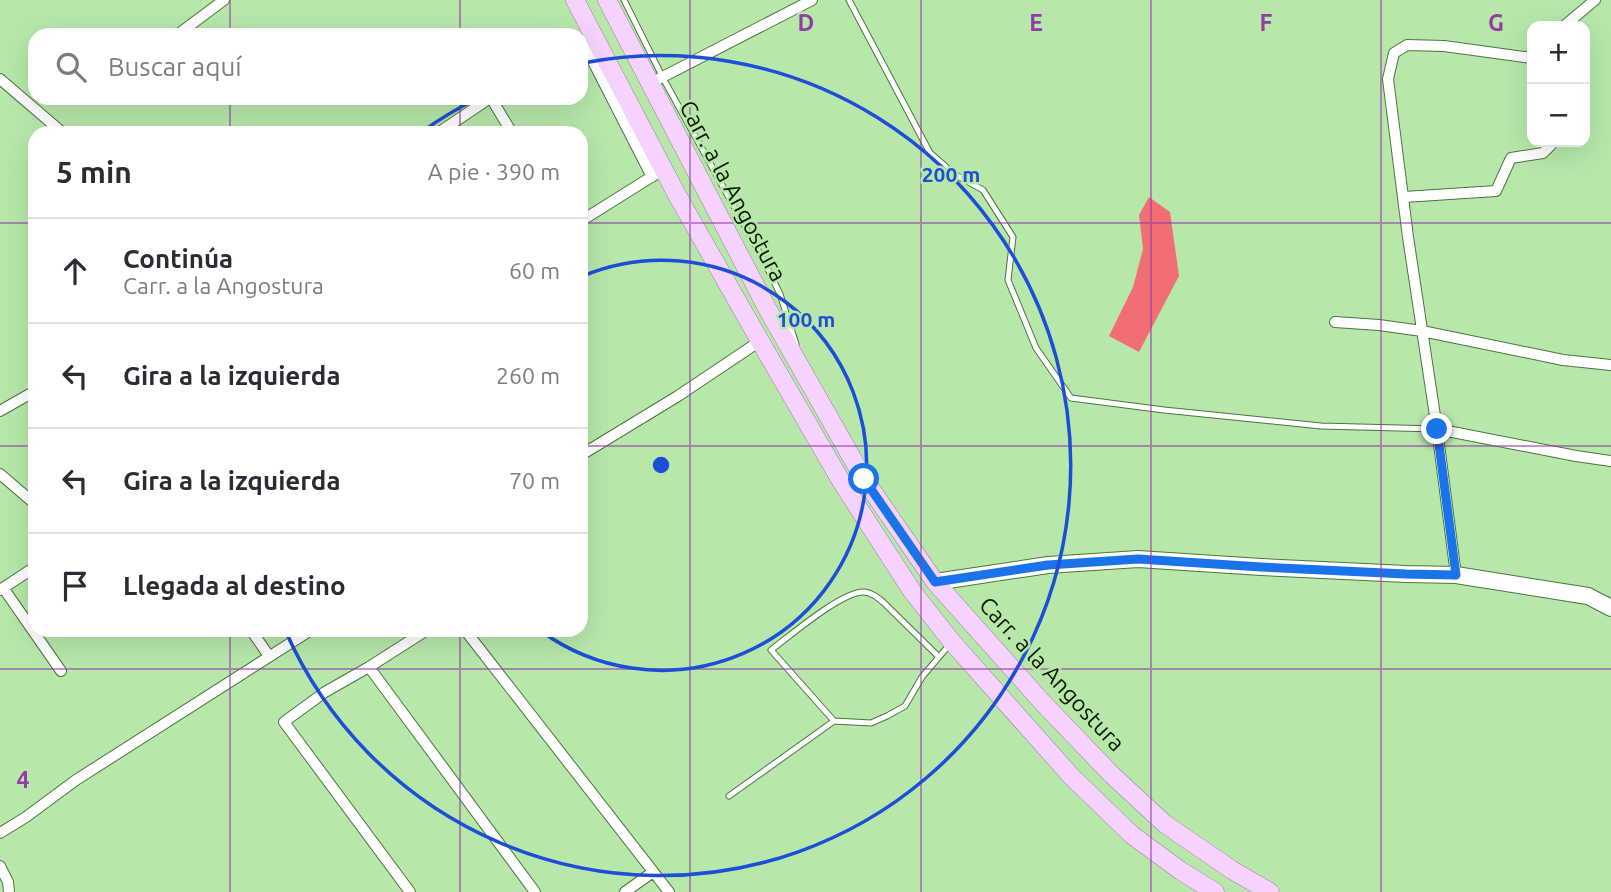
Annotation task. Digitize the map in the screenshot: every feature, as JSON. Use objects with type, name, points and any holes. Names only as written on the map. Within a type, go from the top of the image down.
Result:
[{"type":"main road","name":"Carr. a la Angostura","points":[[575,0],[583,28]]},
{"type":"main road","name":"Carr. a la Angostura","points":[[619,0],[768,310],[864,479],[935,582],[1042,702],[1112,775],[1165,824],[1232,870],[1270,892]]},
{"type":"main road","name":"Carr. a la Angostura","points":[[588,43],[657,173],[760,341],[841,481],[912,591],[952,642],[1071,776],[1132,835],[1181,872],[1215,892]]},
{"type":"street","points":[[184,28],[208,4],[223,0]]},
{"type":"street","points":[[656,81],[812,0]]},
{"type":"street","points":[[1570,21],[1595,0]]},
{"type":"street","points":[[1456,575],[1388,79],[1394,53],[1407,45],[1444,46],[1527,57]]},
{"type":"street","points":[[0,79],[28,103]]},
{"type":"street","points":[[30,105],[55,126]]},
{"type":"street","points":[[449,126],[480,105]]},
{"type":"street","points":[[495,105],[508,126]]},
{"type":"street","points":[[1404,197],[1496,191],[1511,158],[1543,153],[1549,147]]},
{"type":"street","points":[[588,217],[657,173]]},
{"type":"street","points":[[1335,322],[1422,331],[1563,360],[1611,365]]},
{"type":"street","points":[[588,451],[678,396],[760,341]]},
{"type":"street","points":[[0,411],[28,395]]},
{"type":"street","points":[[1437,429],[1611,461]]},
{"type":"street","points":[[0,474],[28,498]]},
{"type":"street","points":[[935,582],[1048,565],[1138,559],[1456,575],[1588,596],[1611,608]]},
{"type":"street","points":[[28,572],[2,589],[28,625]]},
{"type":"street","points":[[37,637],[61,671]]},
{"type":"street","points":[[256,637],[269,656]]},
{"type":"street","points":[[0,833],[76,780],[300,637]]},
{"type":"street","points":[[410,892],[284,722],[325,692],[416,637]]},
{"type":"street","points":[[470,637],[669,892]]},
{"type":"street","points":[[369,667],[535,892]]},
{"type":"street","points":[[0,866],[8,882],[9,892]]},
{"type":"street","points":[[625,892],[653,872]]},
{"type":"lane","points":[[849,0],[930,153],[954,174],[983,190],[1013,237],[1008,280],[1036,348],[1071,398],[1321,426],[1437,429]]},
{"type":"lane","points":[[834,721],[771,650],[840,600],[862,592],[874,595],[939,657]]},
{"type":"lane","points":[[729,796],[834,721],[870,723],[905,706],[922,677],[952,642]]},
{"type":"shaded area","points":[[1149,197],[1170,212],[1179,276],[1139,352],[1109,336],[1133,287],[1143,249],[1139,215]]},
{"type":"route","points":[[864,479],[935,582],[1048,565],[1138,559],[1456,575],[1437,429]]}]
